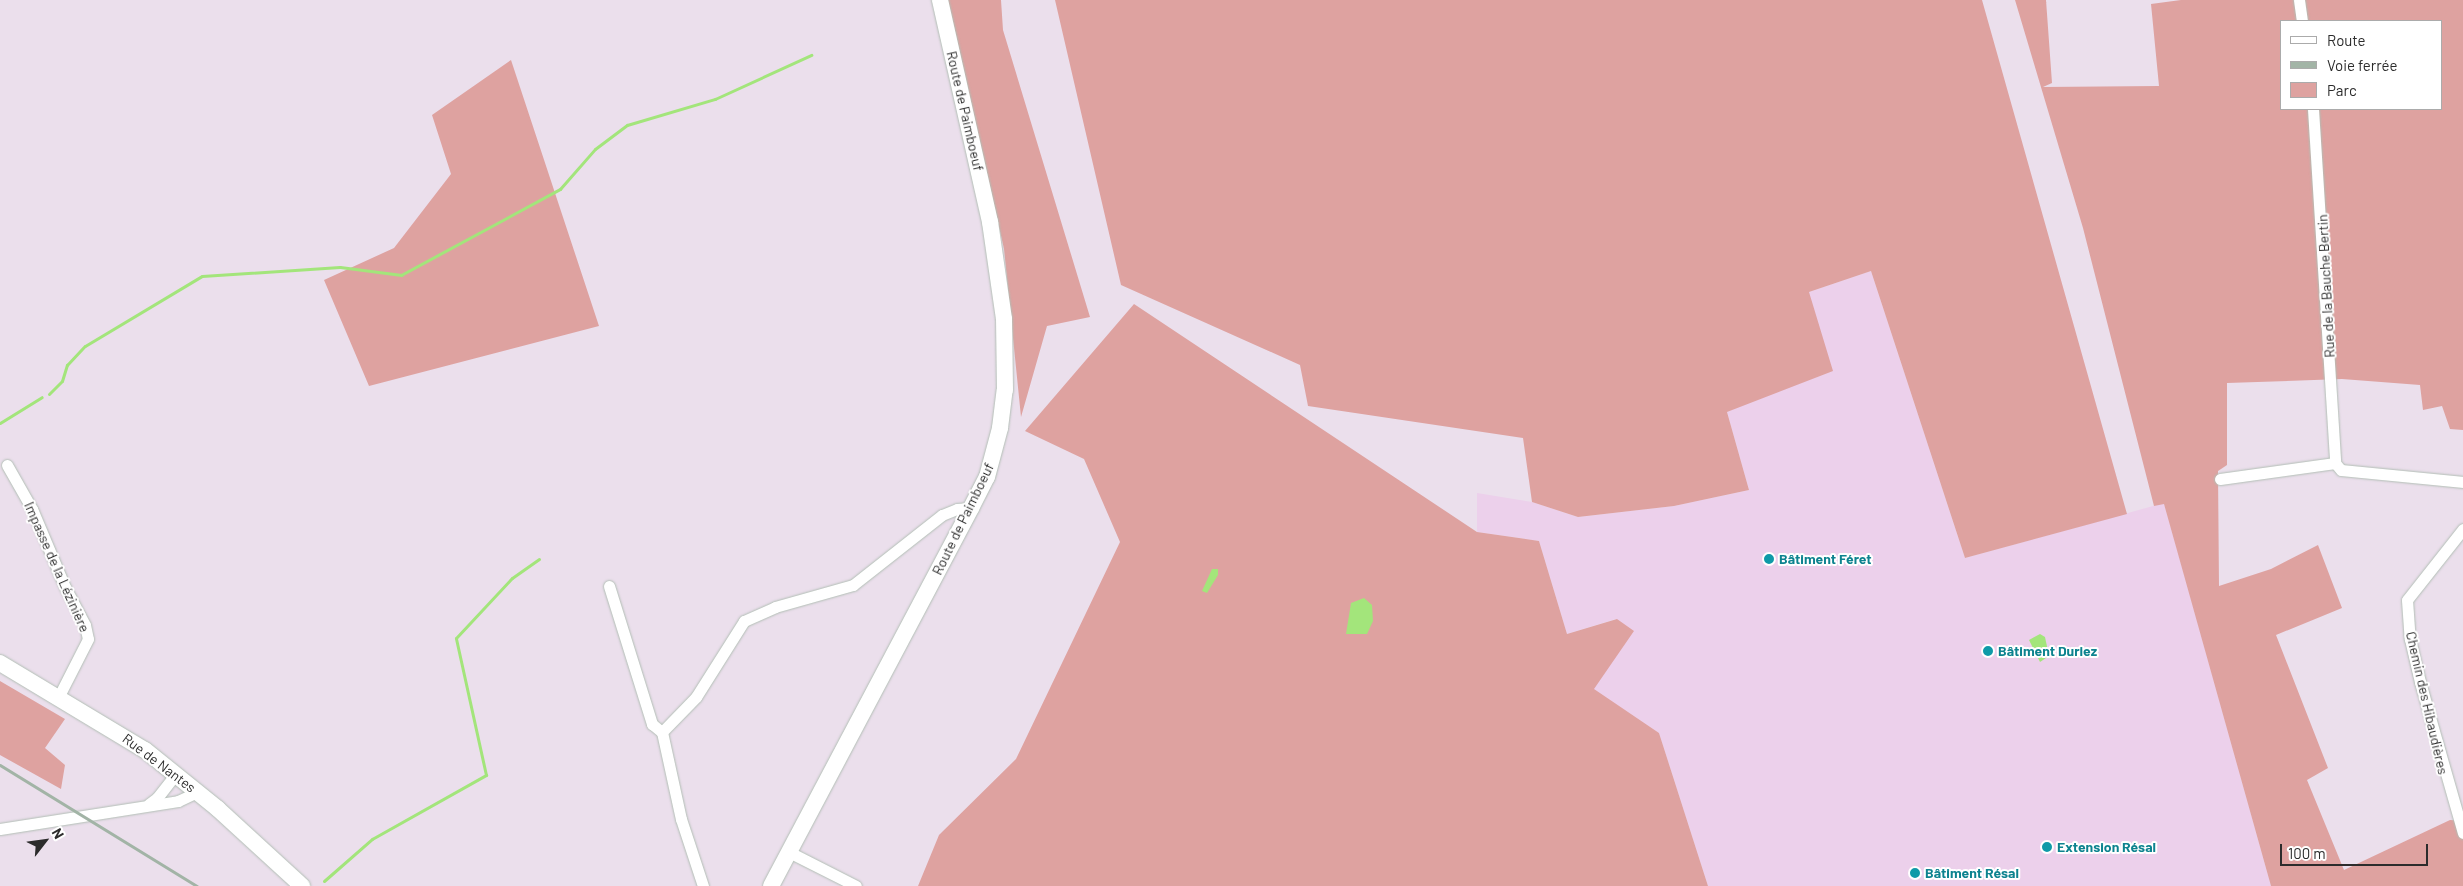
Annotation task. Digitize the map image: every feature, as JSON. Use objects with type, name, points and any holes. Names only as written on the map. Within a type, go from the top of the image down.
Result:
[{"type":"street","name":"Route de Paimboeuf","points":[[771,886],[987,477],[1000,428],[1005,390],[1004,319],[990,222],[940,0]]},
{"type":"street","points":[[2298,0],[2302,20]]},
{"type":"street","name":"Rue de la Bauche Bertin","points":[[2313,110],[2335,463]]},
{"type":"street","points":[[2220,480],[2335,463],[2341,470],[2463,482]]},
{"type":"street","name":"Impasse de la Lézinière","points":[[7,466],[32,509],[65,587],[85,625],[88,639],[59,696]]},
{"type":"street","points":[[662,732],[696,697],[744,621],[776,607],[853,585],[942,515],[971,508]]},
{"type":"street","name":"Chemin des Hibaudières","points":[[2463,529],[2407,600],[2410,639],[2420,682],[2463,833]]},
{"type":"street","points":[[609,586],[652,724],[662,732],[681,819],[703,886]]},
{"type":"street","name":"Rue de Nantes","points":[[0,663],[120,733],[176,774],[302,886]]},
{"type":"street","points":[[147,805],[157,798],[176,774]]},
{"type":"street","points":[[0,829],[178,800],[197,792]]},
{"type":"street","points":[[789,852],[856,886]]},
{"type":"shaded area","points":[[1871,271],[1965,558],[2164,503],[2271,886],[1708,886],[1659,733],[1593,689],[1616,619],[1567,634],[1539,541],[1477,532],[1477,493],[1532,502],[1578,517],[1674,506],[1749,490],[1727,412],[1752,400],[1809,292]]},
{"type":"shaded area","points":[[1212,569],[1218,569],[1218,575],[1207,593],[1202,591]]},
{"type":"shaded area","points":[[1364,598],[1372,605],[1373,621],[1367,634],[1346,634],[1351,603]]},
{"type":"shaded area","points":[[2040,634],[2045,637],[2049,656],[2040,662],[2029,640]]},
{"type":"green space","points":[[948,0],[1001,0],[1003,30],[1090,317],[1047,326],[1021,417],[1004,249]]},
{"type":"green space","points":[[1055,0],[1982,0],[2127,514],[1965,558],[1871,271],[1809,292],[1833,371],[1727,412],[1749,490],[1674,506],[1578,517],[1532,502],[1523,438],[1308,406],[1300,365],[1121,285]]},
{"type":"green space","points":[[2015,0],[2046,0],[2052,83],[2043,87],[2159,86],[2151,4],[2181,0],[2463,0],[2463,430],[2450,429],[2442,406],[2423,410],[2420,385],[2342,379],[2227,383],[2227,465],[2218,471],[2219,586],[2271,569],[2318,545],[2342,608],[2276,635],[2328,768],[2307,780],[2344,870],[2450,820],[2463,821],[2463,886],[2271,886],[2164,504],[2154,506],[2083,228]]},
{"type":"green space","points":[[511,60],[599,326],[369,386],[324,280],[394,248],[451,174],[432,115]]},
{"type":"green space","points":[[1134,304],[1477,532],[1539,541],[1567,634],[1617,619],[1634,631],[1594,689],[1659,733],[1708,886],[918,886],[939,835],[1016,759],[1120,542],[1084,459],[1025,431]]},
{"type":"green space","points":[[0,681],[65,719],[45,748],[65,765],[61,789],[0,755]]},
{"type":"waterway","points":[[49,394],[62,381],[67,365],[85,346],[202,276],[340,267],[401,275],[560,189],[595,149],[627,125],[715,99],[811,55]]},
{"type":"waterway","points":[[0,423],[42,397]]},
{"type":"waterway","points":[[324,881],[372,839],[486,775],[456,638],[512,578],[539,559]]},
{"type":"railway","points":[[0,765],[197,886]]},
{"type":"place","name":"Bâtiment Féret","points":[[1769,559]]},
{"type":"place","name":"Bâtiment Duriez","points":[[1988,651]]},
{"type":"place","name":"Extension Résal","points":[[2047,847]]},
{"type":"place","name":"Bâtiment Résal","points":[[1915,873]]}]
